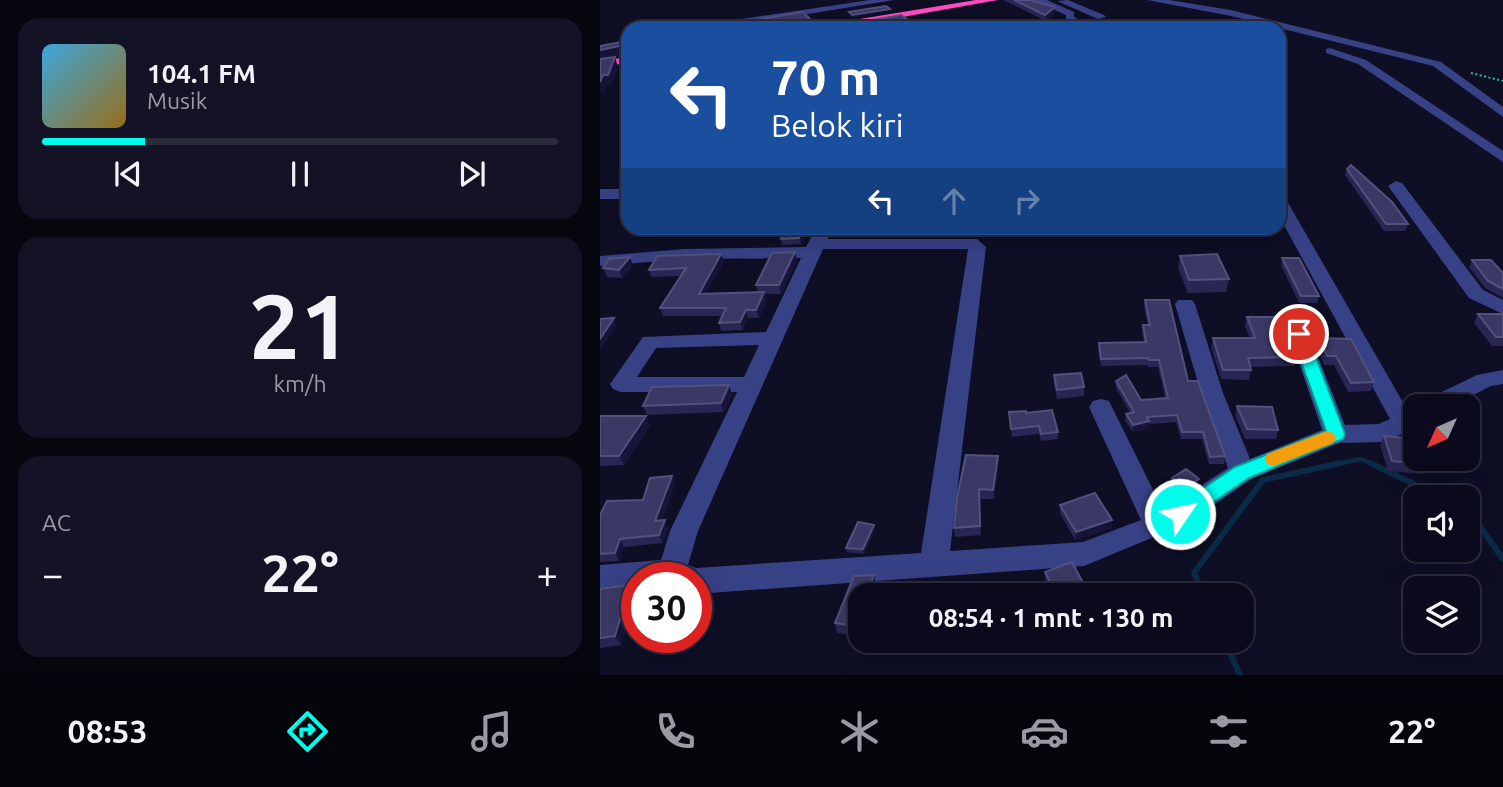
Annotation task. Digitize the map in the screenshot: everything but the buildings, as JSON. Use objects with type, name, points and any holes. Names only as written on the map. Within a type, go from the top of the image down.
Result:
[{"type":"highway","points":[[890,21],[997,1]]},
{"type":"highway","points":[[868,21],[997,1]]},
{"type":"highway","points":[[600,66],[621,63]]},
{"type":"street","points":[[748,21],[889,0]]},
{"type":"street","points":[[1026,0],[1044,1],[1071,14],[1069,18],[1076,21]]},
{"type":"street","points":[[1060,0],[1101,17]]},
{"type":"street","points":[[1141,0],[1219,21]]},
{"type":"street","points":[[1152,0],[1263,21]]},
{"type":"street","points":[[1286,27],[1438,64],[1503,113]]},
{"type":"street","points":[[1286,39],[1362,62],[1503,158]]},
{"type":"street","points":[[1396,186],[1476,294],[1503,308]]},
{"type":"street","points":[[600,194],[621,194]]},
{"type":"street","points":[[1286,213],[1403,409]]},
{"type":"street","points":[[685,562],[684,531],[817,241]]},
{"type":"street","points":[[600,261],[817,241],[970,243],[977,247],[934,565]]},
{"type":"street","points":[[1185,304],[1212,393],[1242,472]]},
{"type":"street","points":[[1299,334],[1336,434]]},
{"type":"street","points":[[752,386],[625,385],[621,382],[650,342],[773,338]]},
{"type":"street","points":[[1457,394],[1486,380],[1503,377]]},
{"type":"street","points":[[1100,407],[1156,525]]},
{"type":"street","points":[[712,576],[934,565],[1084,554],[1180,514],[1242,472],[1336,434],[1382,433],[1403,424]]},
{"type":"street","points":[[600,578],[621,578]]},
{"type":"waterway","points":[[1333,465],[1361,459],[1374,465]]},
{"type":"waterway","points":[[1199,583],[1194,573],[1263,480],[1341,463]]},
{"type":"waterway","points":[[1370,463],[1416,485]]},
{"type":"waterway","points":[[1480,527],[1503,559]]},
{"type":"waterway","points":[[1230,653],[1240,675]]},
{"type":"slow traffic","points":[[1274,459],[1327,438]]},
{"type":"route","points":[[1180,514],[1242,472],[1336,434],[1299,334]]}]
